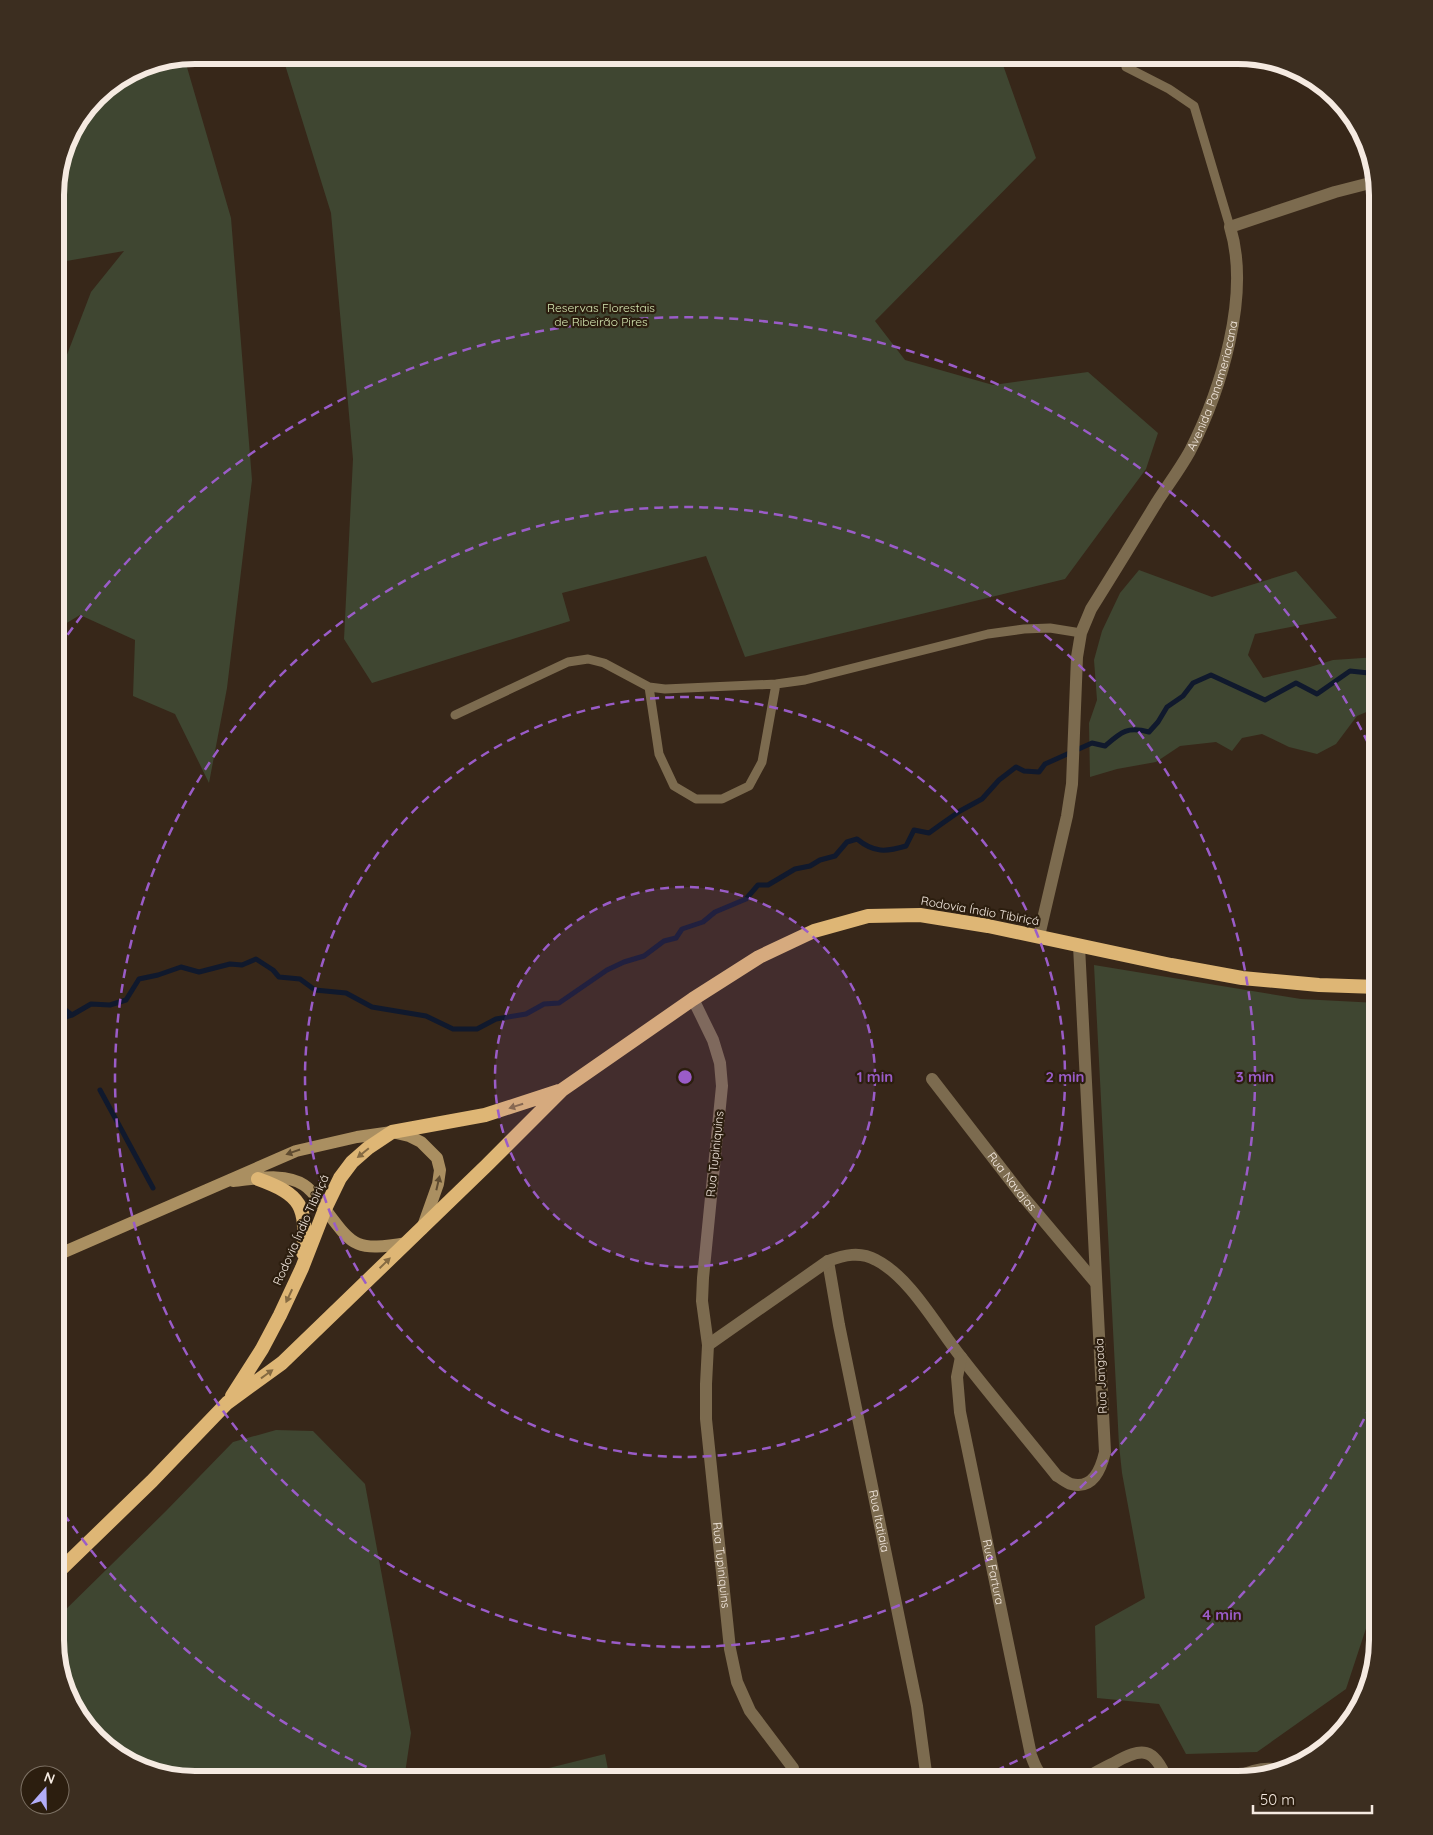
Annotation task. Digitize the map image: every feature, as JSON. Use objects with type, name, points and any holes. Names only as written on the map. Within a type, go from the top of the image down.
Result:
[{"type":"highway","name":"Rodovia Índio Tibiriçá","points":[[64,1566],[152,1481],[227,1403],[282,1363],[422,1229],[562,1090],[693,998],[759,957],[814,931],[868,916],[920,915],[1039,936],[1079,946],[1242,978],[1319,985],[1369,987]]},
{"type":"highway","name":"Rodovia Índio Tibiriçá","points":[[227,1403],[262,1348],[302,1268],[325,1209],[340,1178],[352,1162],[392,1132],[485,1115],[562,1090]]},
{"type":"highway","points":[[258,1179],[294,1196],[302,1210],[305,1231],[302,1268]]},
{"type":"main road","points":[[64,1252],[296,1151],[357,1137],[392,1132],[409,1136],[421,1142],[437,1158],[440,1170],[438,1184],[422,1229]]},
{"type":"main road","points":[[223,1182],[278,1178],[292,1180],[304,1184],[312,1191],[341,1232],[352,1242],[366,1246],[407,1243]]},
{"type":"street","points":[[1230,227],[1335,192],[1369,183]]},
{"type":"street","name":"Avenida Panameriacana","points":[[1039,936],[1068,816],[1072,784],[1077,657],[1081,633],[1090,609],[1189,451],[1211,402],[1233,330],[1238,285],[1234,240],[1230,227]]},
{"type":"street","name":"Rua Jangada","points":[[828,1261],[854,1254],[874,1258],[890,1268],[905,1283],[960,1357],[1057,1476],[1072,1484],[1085,1484],[1095,1478],[1102,1467],[1105,1452],[1079,946]]},
{"type":"street","name":"Rua Tupiniquins","points":[[693,998],[714,1040],[720,1063],[722,1086],[702,1301],[708,1345],[706,1419],[730,1649],[737,1682],[750,1711],[793,1768]]},
{"type":"street","name":"Rua Navajas","points":[[932,1080],[1021,1194],[1095,1282]]},
{"type":"street","points":[[708,1345],[828,1261]]},
{"type":"street","name":"Rua Itatiaia","points":[[828,1261],[841,1334],[917,1706],[926,1771]]},
{"type":"street","name":"Rua Fartura","points":[[960,1357],[957,1377],[960,1412],[1027,1736],[1035,1768],[1038,1771]]},
{"type":"street","points":[[1098,1771],[1129,1754],[1140,1751],[1156,1758],[1163,1771]]},
{"type":"lane","name":"Avenida Panameriacana","points":[[1126,67],[1169,89],[1194,106],[1230,227]]},
{"type":"lane","points":[[455,715],[568,662],[588,659],[604,663],[649,687],[665,689],[776,684],[805,680],[988,634],[1050,628],[1081,633]]},
{"type":"lane","points":[[649,687],[659,754],[674,786],[696,799],[722,799],[749,786],[762,762],[776,684]]},
{"type":"green space","points":[[186,64],[231,218],[252,480],[227,688],[209,783],[175,714],[133,696],[135,640],[80,615],[64,625],[64,362],[91,292],[124,251],[64,261],[64,186],[68,161],[81,129],[96,108],[108,96],[137,77],[161,68]]},
{"type":"green space","name":"Reservas Florestais de Ribeirão Pires","points":[[285,64],[1003,64],[1036,158],[875,321],[905,360],[993,385],[1088,372],[1158,433],[1146,469],[1065,579],[745,657],[706,556],[562,593],[570,621],[372,683],[344,639],[353,459],[331,213]]},
{"type":"green space","points":[[1139,570],[1212,597],[1296,571],[1337,618],[1255,634],[1248,655],[1263,678],[1333,660],[1369,658],[1369,711],[1357,716],[1336,744],[1317,754],[1289,747],[1262,734],[1242,738],[1232,751],[1216,742],[1180,746],[1156,762],[1117,769],[1090,777],[1089,723],[1097,700],[1094,660],[1102,631],[1120,593]]},
{"type":"green space","points":[[1094,965],[1301,999],[1369,1003],[1369,1619],[1346,1689],[1257,1752],[1186,1754],[1159,1704],[1097,1698],[1095,1626],[1145,1598],[1122,1473]]},
{"type":"green space","points":[[276,1430],[313,1431],[365,1484],[411,1733],[405,1771],[194,1771],[161,1767],[129,1754],[115,1744],[96,1727],[77,1698],[66,1666],[64,1611],[233,1442]]},
{"type":"green space","points":[[605,1754],[608,1771],[537,1771]]},
{"type":"waterway","points":[[64,1018],[91,1004],[110,1005],[126,1000],[139,979],[181,967],[199,972],[230,964],[242,965],[256,959],[273,970],[279,977],[300,979],[315,990],[346,993],[372,1007],[426,1016],[453,1029],[477,1029],[496,1019],[526,1014],[544,1004],[559,1003],[607,970],[644,956],[664,941],[676,938],[682,929],[703,922],[715,912],[746,899],[758,885],[768,885],[795,869],[810,866],[820,860],[835,856],[847,842],[857,839],[869,847],[880,850],[906,846],[914,830],[929,833],[960,811],[982,799],[999,780],[1016,767],[1024,771],[1039,772],[1045,764],[1092,743],[1105,746],[1120,734],[1130,730],[1149,732],[1167,707],[1183,696],[1193,683],[1211,675],[1265,700],[1296,683],[1317,694],[1350,671],[1369,673]]},
{"type":"waterway","points":[[64,1009],[72,1015]]},
{"type":"waterway","points":[[100,1090],[153,1188]]}]
